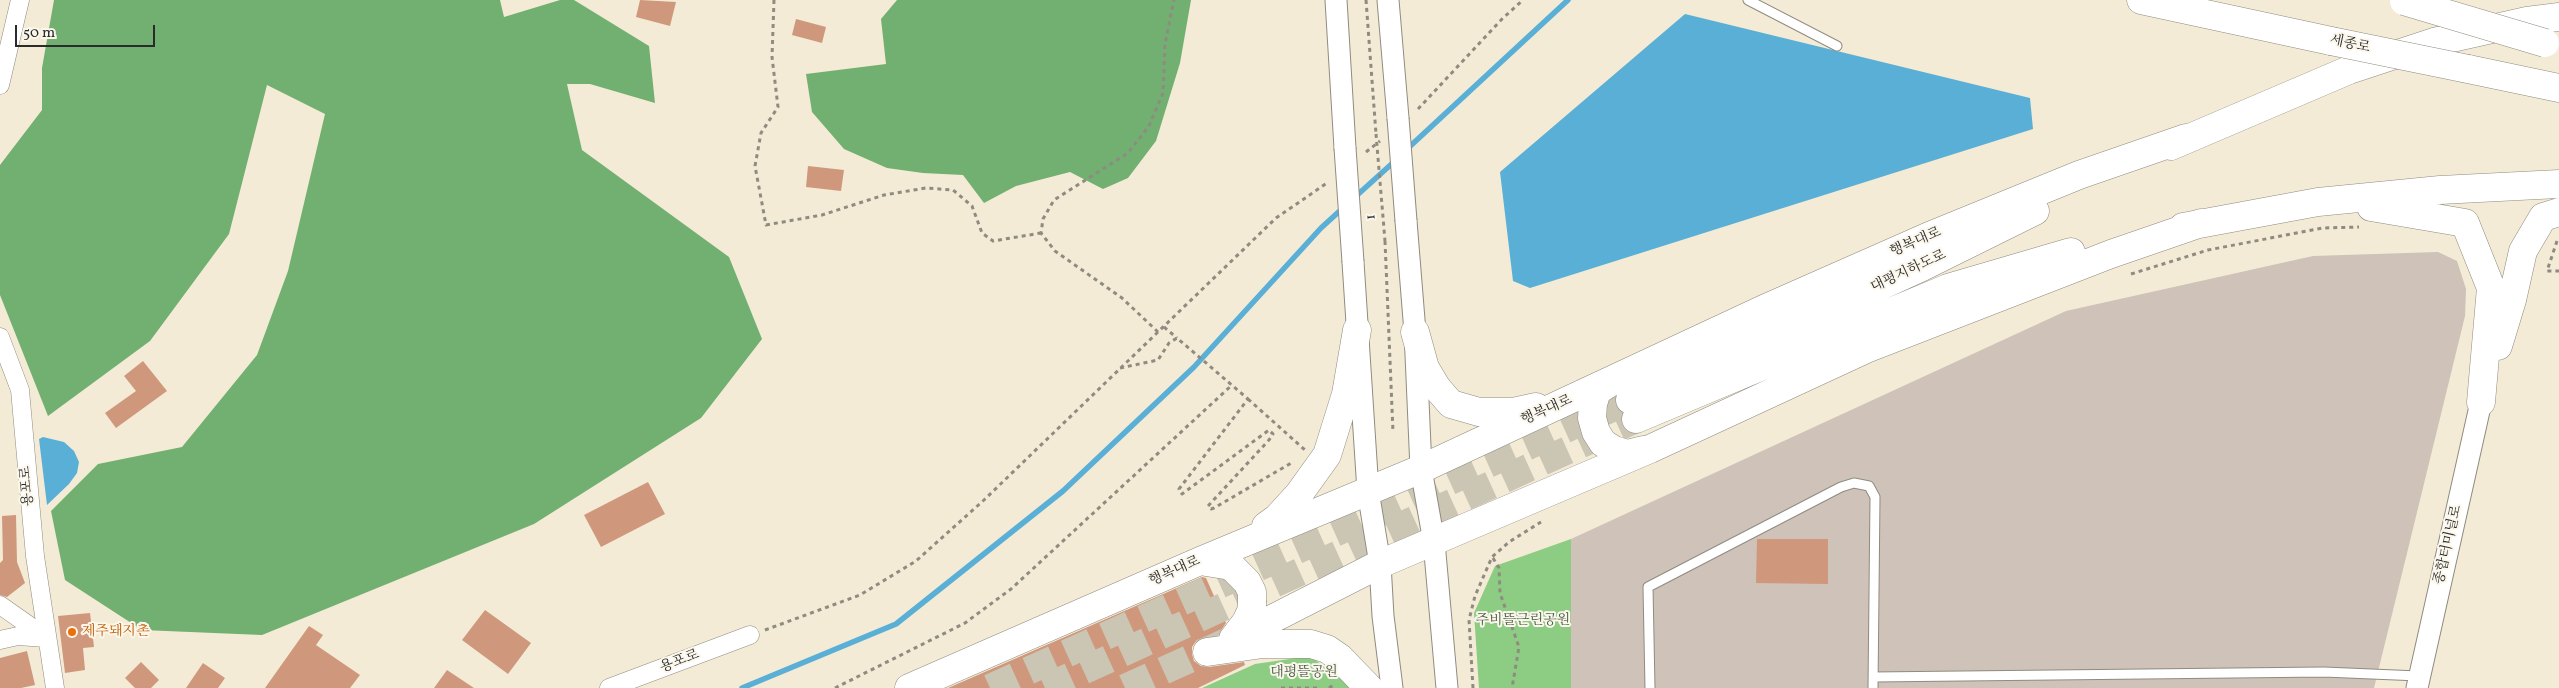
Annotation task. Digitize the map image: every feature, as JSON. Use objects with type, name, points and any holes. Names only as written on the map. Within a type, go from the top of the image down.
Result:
[{"type":"highway","name":"세종로","points":[[2141,0],[2559,88]]},
{"type":"highway","points":[[2403,0],[2552,45]]},
{"type":"highway","name":"대평지하도로","points":[[1626,400],[1922,267],[2186,138],[2349,70],[2434,42],[2527,21],[2559,17]]},
{"type":"highway","points":[[1200,561],[1231,566],[1247,582],[1252,592],[1252,609],[1246,622],[1233,639],[1380,564],[1650,449],[1866,349],[2111,254],[2202,223],[2318,202],[2440,190],[2559,184]]},
{"type":"highway","points":[[2318,202],[2395,210],[2465,223],[2492,288],[2481,402]]},
{"type":"highway","points":[[2481,402],[2512,300],[2523,251],[2543,217],[2559,212]]},
{"type":"highway","name":"대평지하도로","points":[[1626,400],[1948,288],[2095,245],[2202,223]]},
{"type":"highway","points":[[1243,542],[1277,518],[1299,494],[1328,455],[1346,394],[1357,330]]},
{"type":"highway","points":[[1415,332],[1425,368],[1437,388],[1452,404],[1479,412],[1513,412],[1584,395]]},
{"type":"highway","points":[[1626,400],[1597,391],[1593,404],[1592,418],[1596,432],[1603,443],[1614,450],[1627,454],[1650,449]]},
{"type":"highway","name":"행복대로","points":[[910,688],[1243,542],[1421,469],[1584,395],[1626,400]]},
{"type":"highway","points":[[1207,652],[1263,644],[1311,644],[1327,649],[1340,658],[1368,688]]},
{"type":"street","points":[[0,85],[20,0]]},
{"type":"street","points":[[1336,0],[1352,152],[1353,262],[1368,491],[1380,564],[1383,616],[1392,688]]},
{"type":"street","points":[[1388,0],[1405,116],[1406,221],[1415,332],[1421,469],[1434,542],[1447,688]]},
{"type":"street","name":"용포로","points":[[0,337],[20,390],[35,556],[55,688]]},
{"type":"street","name":"종합터미널로","points":[[2418,682],[2481,402]]},
{"type":"street","points":[[0,605],[47,638]]},
{"type":"street","name":"용포로","points":[[609,688],[750,635]]},
{"type":"street","points":[[0,640],[18,636],[47,638]]},
{"type":"lane","points":[[1748,0],[1837,46]]},
{"type":"lane","points":[[1650,688],[1648,587],[1841,487],[1854,483],[1868,486],[1875,497],[1873,688]]},
{"type":"lane","points":[[1873,677],[2324,672],[2418,682]]},
{"type":"path","points":[[774,0],[772,58],[778,107],[761,133],[755,166],[766,225],[822,215],[884,195],[926,188],[953,190],[972,206],[982,233],[993,242],[1041,233]]},
{"type":"path","points":[[1158,332],[1122,298],[1055,251],[1041,233],[1044,219],[1054,200],[1128,153],[1149,126],[1163,93],[1165,44],[1174,0]]},
{"type":"path","name":"1","points":[[1366,0],[1385,242],[1393,432]]},
{"type":"path","points":[[1405,116],[1523,0]]},
{"type":"path","points":[[1352,152],[1383,138]]},
{"type":"path","points":[[750,635],[860,595],[916,561],[984,500],[1276,218],[1330,181]]},
{"type":"path","points":[[2123,276],[2208,250],[2323,228],[2362,226]]},
{"type":"path","points":[[2559,235],[2547,271],[2559,272]]},
{"type":"path","points":[[1164,327],[1308,453]]},
{"type":"path","points":[[1119,368],[1158,360],[1169,343],[1177,338]]},
{"type":"path","points":[[835,688],[965,623],[1011,589],[1232,385]]},
{"type":"path","points":[[1248,399],[1179,489],[1182,494],[1269,430],[1273,434],[1208,506],[1211,509],[1300,458]]},
{"type":"path","points":[[1473,688],[1469,620],[1475,596],[1492,557],[1509,542],[1548,519]]},
{"type":"path","points":[[1492,557],[1499,568],[1500,593],[1519,648],[1512,688]]},
{"type":"path","points":[[1281,688],[1320,688]]},
{"type":"shaded area","points":[[2438,252],[2457,261],[2466,289],[2465,316],[2374,688],[1571,688],[1571,539],[2066,311],[2313,256]]},
{"type":"green space","points":[[54,0],[500,0],[504,17],[560,0],[574,0],[649,46],[655,103],[590,84],[567,84],[582,150],[729,257],[762,339],[701,418],[534,524],[262,635],[142,630],[65,580],[51,511],[98,464],[182,447],[257,355],[288,271],[325,114],[267,85],[229,234],[150,341],[48,416],[0,295],[0,165],[42,110],[42,68]]},
{"type":"green space","points":[[897,0],[1191,0],[1180,63],[1156,141],[1128,178],[1103,189],[1070,172],[1016,186],[984,203],[963,175],[923,173],[887,168],[844,149],[812,112],[806,74],[886,64],[881,19]]},
{"type":"green space","name":"주비뜰근린공원","points":[[1571,539],[1571,688],[1479,688],[1474,613],[1495,566]]},
{"type":"green space","name":"대평뜰공원","points":[[1310,656],[1353,688],[1202,688],[1255,664]]},
{"type":"water","points":[[1685,14],[2030,98],[2033,129],[1530,288],[1513,281],[1500,172]]},
{"type":"water","points":[[43,437],[64,442],[74,451],[79,462],[77,473],[69,484],[47,505],[39,439]]},
{"type":"building","points":[[640,0],[676,2],[670,26],[636,17]]},
{"type":"building","points":[[796,19],[826,27],[822,43],[792,35]]},
{"type":"building","points":[[808,166],[844,170],[841,191],[806,187]]},
{"type":"building","points":[[143,361],[167,391],[116,428],[105,413],[136,391],[124,376]]},
{"type":"building","points":[[648,482],[665,514],[601,547],[584,515]]},
{"type":"building","points":[[16,515],[17,562],[25,583],[7,597],[0,595],[0,563],[3,560],[2,516]]},
{"type":"building","points":[[1757,539],[1828,539],[1828,584],[1756,583]]},
{"type":"building","points":[[1202,577],[1206,578],[1226,623],[1218,635],[1197,640],[1192,647],[1194,661],[1201,666],[1209,667],[1244,662],[1245,665],[1198,688],[948,688]]},
{"type":"building","points":[[485,610],[531,643],[508,674],[462,640]]},
{"type":"building","points":[[90,613],[94,647],[83,648],[85,670],[65,673],[58,616]]},
{"type":"building","points":[[309,626],[323,635],[316,645],[360,675],[350,688],[265,688]]},
{"type":"building","points":[[27,651],[35,685],[21,688],[0,688],[0,658]]},
{"type":"building","points":[[141,662],[159,680],[151,688],[135,688],[125,678]]},
{"type":"building","points":[[203,663],[225,678],[218,688],[186,688]]},
{"type":"building","points":[[447,670],[474,688],[434,688]]},
{"type":"waterway","points":[[1406,150],[1568,0]]},
{"type":"waterway","points":[[1355,197],[1396,160]]},
{"type":"waterway","points":[[742,688],[896,624],[1063,491],[1194,367],[1321,228],[1344,207]]},
{"type":"tunnel","points":[[990,688],[1630,400]]},
{"type":"tunnel","points":[[1045,688],[1636,419]]},
{"type":"tunnel","points":[[1125,688],[1229,641]]},
{"type":"place","name":"제주돼지촌","points":[[72,632]]}]
